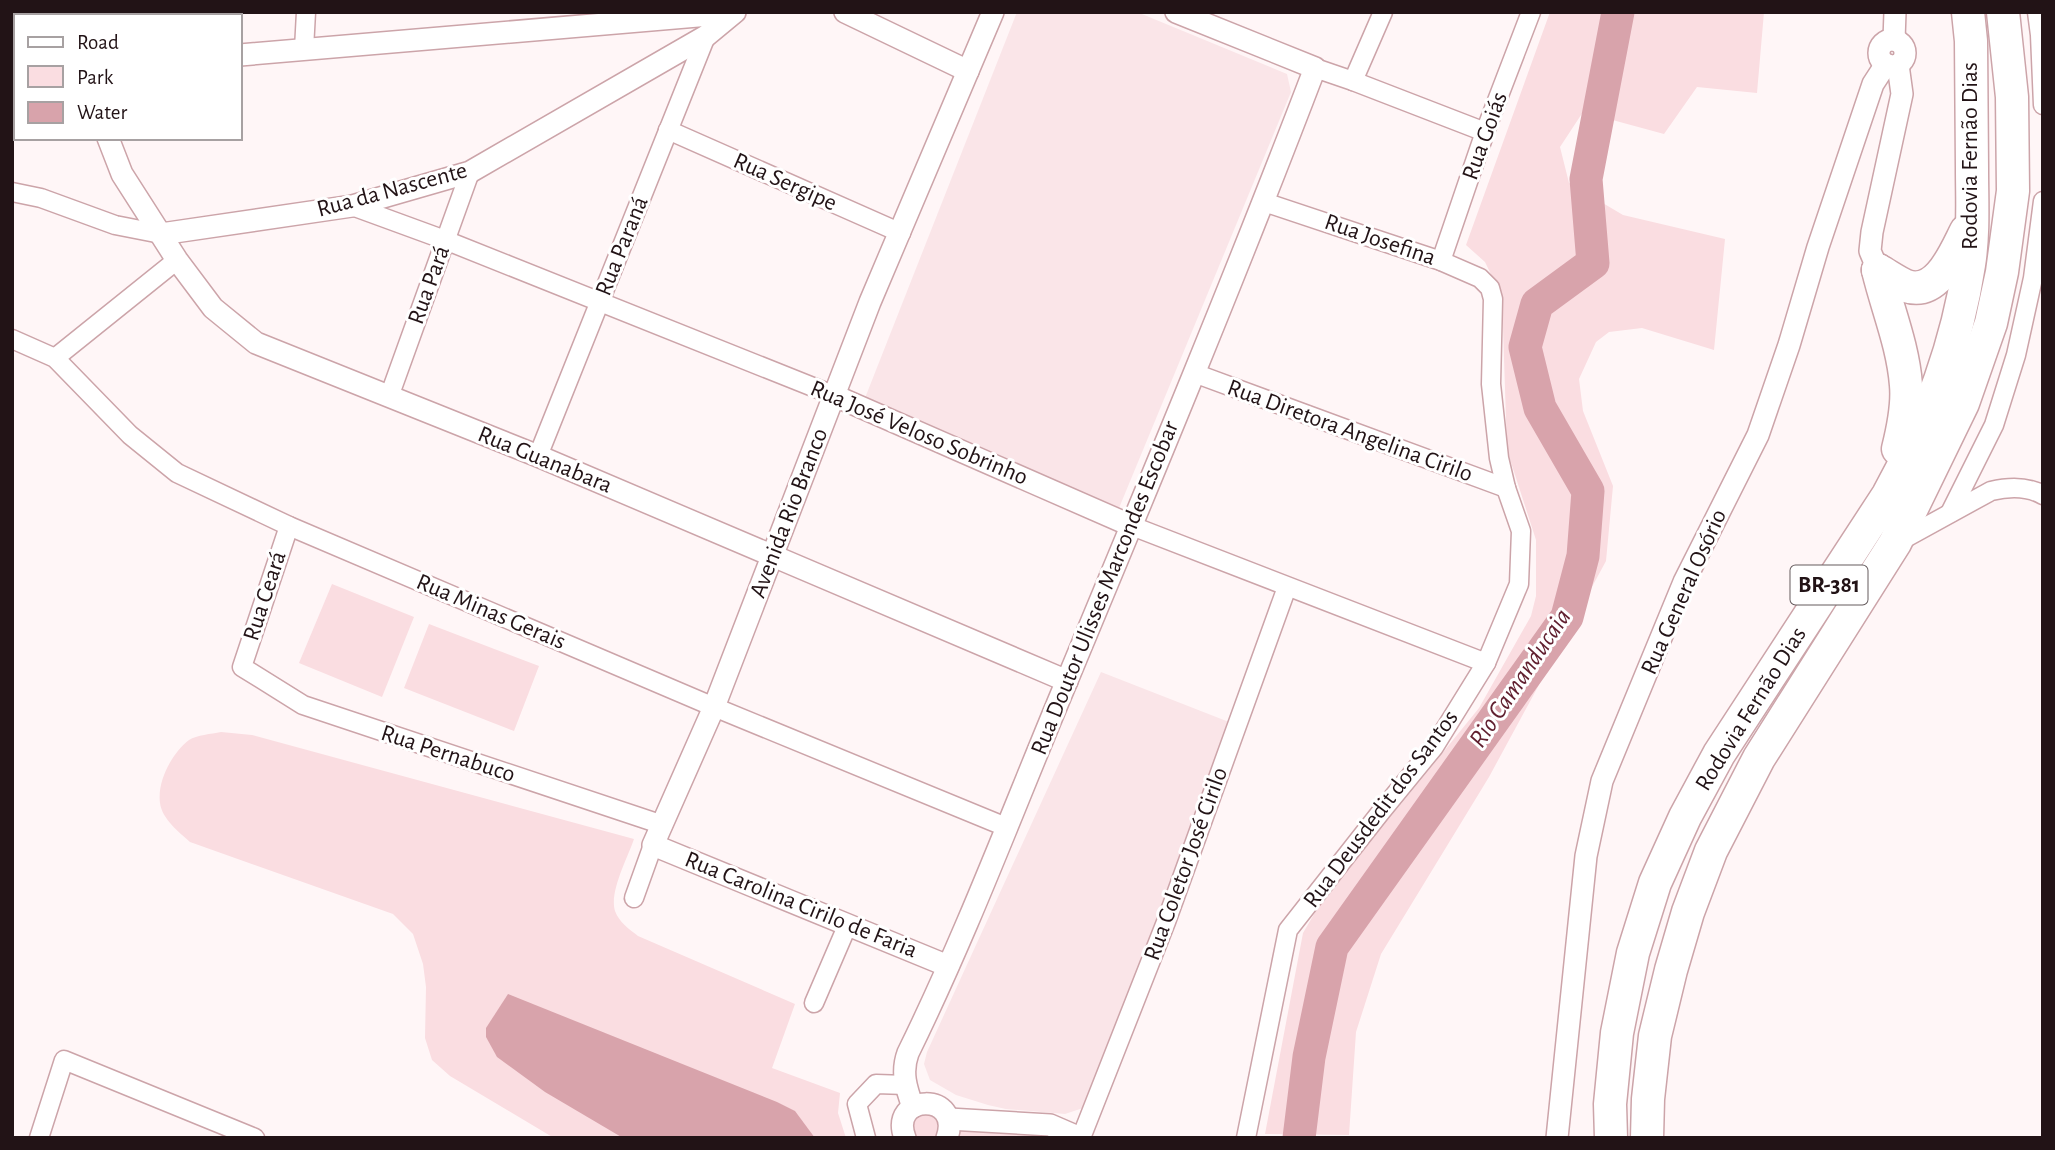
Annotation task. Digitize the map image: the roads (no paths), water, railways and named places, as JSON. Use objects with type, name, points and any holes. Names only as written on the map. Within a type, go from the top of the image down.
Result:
[{"type":"highway","name":"Rodovia Fernão Dias","points":[[1611,1138],[1610,1104],[1618,1033],[1633,953],[1655,883],[1718,754],[1888,495],[1916,441],[1958,321],[1969,263],[1973,219],[1971,41],[1968,12]]},
{"type":"highway","name":"Rodovia Fernão Dias","points":[[1647,1138],[1655,1036],[1685,924],[1711,851],[1759,758],[1895,543],[1963,403],[1991,323],[2003,272],[2012,191],[2012,97],[2003,12]]},
{"type":"highway","points":[[1878,270],[1907,286],[1918,287],[1930,283],[1950,263],[1973,219]]},
{"type":"highway","points":[[1878,270],[1885,302],[1901,350],[1906,387],[1903,426],[1888,495]]},
{"type":"street","points":[[304,49],[306,12]]},
{"type":"street","points":[[845,12],[968,71]]},
{"type":"street","name":"Avenida Rio Branco","points":[[634,898],[653,845],[714,707],[870,302],[993,12]]},
{"type":"street","points":[[1353,81],[1383,12]]},
{"type":"street","name":"Rua Goiás","points":[[1441,261],[1485,132],[1531,12]]},
{"type":"street","points":[[1878,270],[1870,251],[1872,232],[1902,94],[1892,65],[1904,59],[1905,51],[1901,44],[1894,40],[1895,12]]},
{"type":"street","points":[[2037,12],[2043,105]]},
{"type":"street","points":[[242,55],[734,13]]},
{"type":"street","name":"Rua da Nascente","points":[[12,192],[41,198],[116,225],[161,234],[352,206],[470,172],[706,36],[734,13]]},
{"type":"street","points":[[1184,14],[1315,68],[1485,132]]},
{"type":"street","name":"Rua Paraná","points":[[538,456],[706,36]]},
{"type":"street","name":"Rua General Osório","points":[[1557,1138],[1586,856],[1602,781],[1684,582],[1758,435],[1873,84],[1892,65]]},
{"type":"street","name":"Rua Doutor Ulisses Marcondes Escobar","points":[[913,1107],[906,1085],[904,1064],[908,1053],[948,966],[1132,526],[1264,202],[1315,68]]},
{"type":"street","name":"Rua Sergipe","points":[[668,130],[901,233]]},
{"type":"street","name":"Rua Guanabara","points":[[109,140],[122,174],[177,260],[213,308],[256,343],[538,456],[1067,681]]},
{"type":"street","name":"Rua Pará","points":[[389,397],[470,172]]},
{"type":"street","points":[[1950,513],[1994,425],[2016,355],[2033,278],[2043,201]]},
{"type":"street","name":"Rua Josefina","points":[[1264,202],[1441,261],[1480,278],[1490,288]]},
{"type":"street","name":"Rua José Veloso Sobrinho","points":[[352,206],[445,240],[833,395],[1132,526],[1486,663]]},
{"type":"street","points":[[2003,272],[2040,232]]},
{"type":"street","points":[[55,358],[177,260]]},
{"type":"street","name":"Rua Deusdedit dos Santos","points":[[1246,1138],[1288,930],[1434,747],[1486,663],[1520,584],[1521,531],[1499,458],[1491,384],[1493,299],[1490,288]]},
{"type":"street","name":"Rua Minas Gerais","points":[[12,339],[55,358],[130,435],[177,473],[289,526],[714,707],[1006,827]]},
{"type":"street","name":"Rua Diretora Angelina Cirilo","points":[[1194,373],[1506,488]]},
{"type":"street","points":[[1895,543],[1991,491],[2007,487],[2034,490],[2043,495]]},
{"type":"street","name":"Rua Ceará","points":[[242,667],[289,526]]},
{"type":"street","name":"Rua Coletor José Cirilo","points":[[1080,1138],[1167,922],[1287,587]]},
{"type":"street","name":"Rua Pernabuco","points":[[242,667],[303,705],[663,825]]},
{"type":"street","name":"Rua Carolina Cirilo de Faria","points":[[653,845],[948,966]]},
{"type":"street","points":[[814,1003],[848,924]]},
{"type":"street","points":[[39,1138],[64,1060],[254,1138]]},
{"type":"street","points":[[866,1138],[858,1104],[876,1084],[906,1085]]},
{"type":"street","points":[[905,1138],[903,1119],[920,1103],[936,1105],[943,1110],[948,1128],[1050,1125],[1080,1138]]},
{"type":"water","points":[[508,994],[777,1102],[795,1111],[815,1138],[623,1138],[545,1092],[497,1057],[486,1037],[486,1028]]},
{"type":"waterway","name":"Rio Camanducaia","points":[[1299,1138],[1309,1057],[1332,947],[1567,617],[1583,556],[1588,491],[1540,408],[1525,347],[1537,304],[1593,263],[1586,179],[1618,12]]}]
